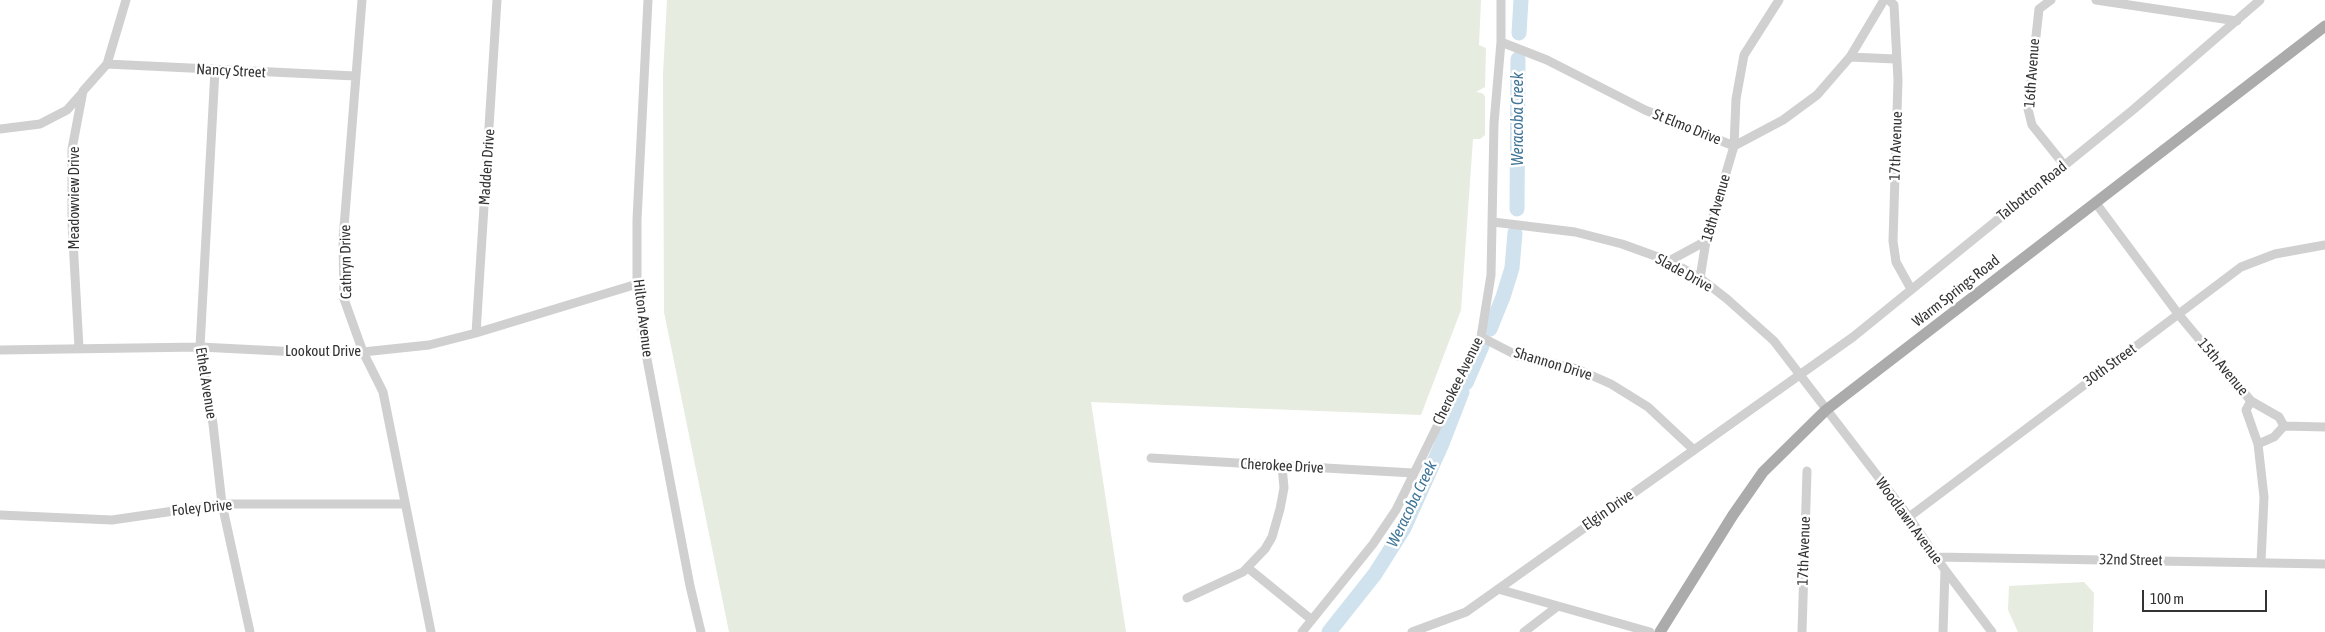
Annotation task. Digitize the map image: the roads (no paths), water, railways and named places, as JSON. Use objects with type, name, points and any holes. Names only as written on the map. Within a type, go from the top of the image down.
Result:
[{"type":"main road","name":"Warm Springs Road","points":[[1660,632],[1733,515],[1763,472],[1826,410],[2325,26]]},
{"type":"street","points":[[0,128],[40,124],[67,110],[107,64],[126,0]]},
{"type":"street","name":"Cathryn Drive","points":[[362,0],[343,240],[344,299],[363,352],[383,392],[431,632]]},
{"type":"street","name":"Madden Drive","points":[[476,333],[497,0]]},
{"type":"street","name":"Hilton Avenue","points":[[648,0],[637,220],[637,284],[643,338],[690,586],[701,632]]},
{"type":"street","name":"Cherokee Avenue","points":[[1302,632],[1386,527],[1481,337],[1491,275],[1494,123],[1501,42],[1501,0]]},
{"type":"street","name":"18th Avenue","points":[[1700,278],[1706,241],[1734,146],[1736,99],[1744,55],[1779,0]]},
{"type":"street","name":"St Elmo Drive","points":[[1501,42],[1547,60],[1645,110],[1734,146],[1783,120],[1817,96],[1850,56],[1884,0]]},
{"type":"street","name":"17th Avenue","points":[[1889,0],[1894,5],[1895,59],[1898,80],[1893,241],[1896,262],[1911,289]]},
{"type":"street","points":[[2096,0],[2237,21]]},
{"type":"street","name":"Talbotton Road","points":[[1799,376],[1853,337],[2065,166],[2260,0]]},
{"type":"street","name":"16th Avenue","points":[[2049,1],[2039,9],[2028,109],[2032,125],[2065,166]]},
{"type":"street","points":[[1850,56],[1895,59]]},
{"type":"street","name":"Nancy Street","points":[[107,64],[355,76]]},
{"type":"street","name":"Ethel Avenue","points":[[215,70],[200,347],[213,424],[222,504],[250,632]]},
{"type":"street","name":"Meadowview Drive","points":[[79,348],[72,222],[72,150],[83,91]]},
{"type":"street","name":"15th Avenue","points":[[2094,202],[2179,315],[2251,401],[2246,410],[2258,444],[2264,496],[2261,562]]},
{"type":"street","name":"Slade Drive","points":[[1492,222],[1575,232],[1622,244],[1669,262],[1700,278],[1727,298],[1774,341],[1826,410]]},
{"type":"street","points":[[1669,262],[1706,241]]},
{"type":"street","name":"30th Street","points":[[1909,517],[2179,315],[2213,286],[2241,267],[2275,254],[2325,245]]},
{"type":"street","name":"Lookout Drive","points":[[0,350],[200,347],[319,353],[363,352],[429,345],[476,333],[637,284]]},
{"type":"street","name":"Shannon Drive","points":[[1481,337],[1518,356],[1577,368],[1611,384],[1648,407],[1694,450]]},
{"type":"street","name":"Elgin Drive","points":[[1412,632],[1466,612],[1799,376]]},
{"type":"street","points":[[2251,401],[2279,417],[2284,426]]},
{"type":"street","name":"Woodlawn Avenue","points":[[1826,410],[1909,517],[1945,570],[1992,632]]},
{"type":"street","points":[[2258,444],[2274,437],[2284,426],[2325,427]]},
{"type":"street","name":"Cherokee Drive","points":[[1151,458],[1413,473]]},
{"type":"street","points":[[1187,598],[1248,568],[1265,549],[1272,537],[1284,488],[1282,466]]},
{"type":"street","name":"17th Avenue","points":[[1802,632],[1807,471]]},
{"type":"street","name":"Foley Drive","points":[[0,515],[112,520],[222,504],[404,504]]},
{"type":"street","name":"32nd Street","points":[[1936,557],[2325,564]]},
{"type":"street","points":[[1248,568],[1312,620]]},
{"type":"street","points":[[1943,632],[1945,570]]},
{"type":"street","points":[[1498,589],[1650,632]]},
{"type":"street","points":[[1524,632],[1558,606]]},
{"type":"waterway","name":"Weracoba Creek","points":[[1519,33],[1521,0]]},
{"type":"waterway","name":"Weracoba Creek","points":[[1517,209],[1518,59]]},
{"type":"waterway","name":"Weracoba Creek","points":[[1490,329],[1512,268],[1515,233]]},
{"type":"waterway","name":"Weracoba Creek","points":[[1466,383],[1482,346]]},
{"type":"waterway","name":"Weracoba Creek","points":[[1329,632],[1375,574],[1404,528],[1441,446],[1462,392]]}]
